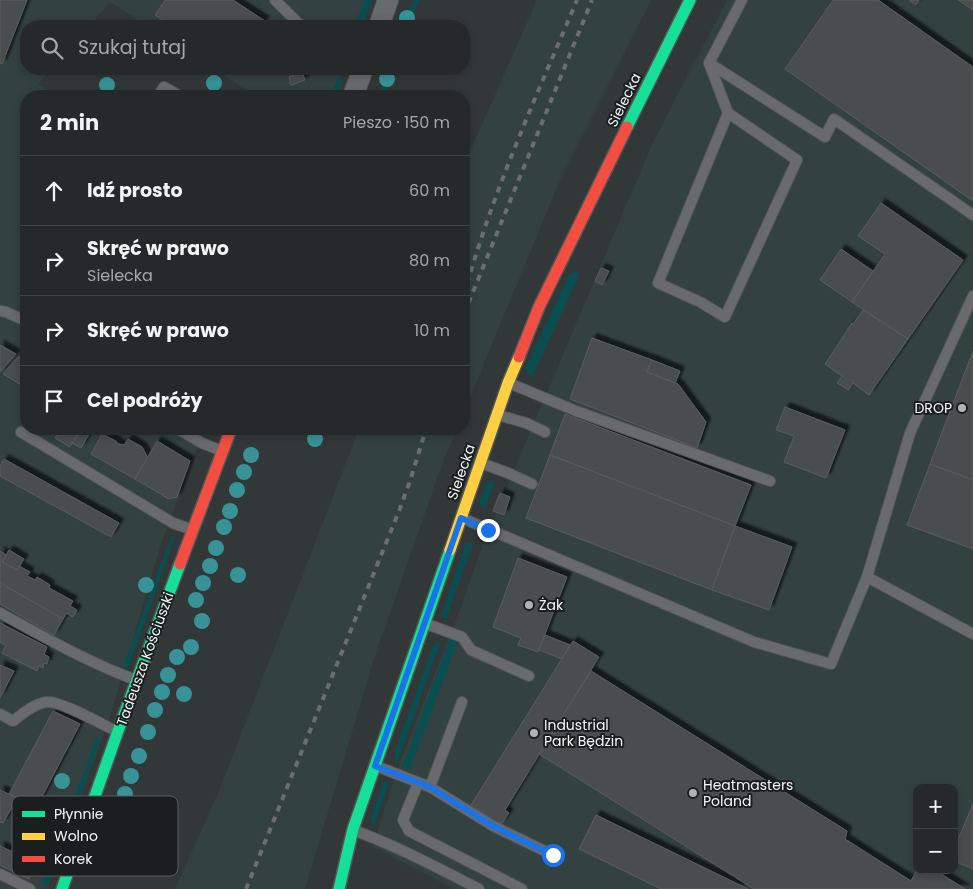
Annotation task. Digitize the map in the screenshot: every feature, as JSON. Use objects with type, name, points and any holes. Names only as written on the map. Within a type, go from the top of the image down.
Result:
[{"type":"street","points":[[381,20],[388,0]]},
{"type":"street","name":"Sielecka","points":[[339,889],[352,829],[508,383],[539,307],[690,0]]},
{"type":"street","points":[[354,90],[358,75]]},
{"type":"street","name":"Tadeusza Kościuszki","points":[[95,796],[229,435]]},
{"type":"street","name":"Tadeusza Kościuszki","points":[[62,889],[67,876]]},
{"type":"lane","points":[[276,0],[295,20]]},
{"type":"lane","points":[[728,113],[658,283],[700,302],[725,317],[797,160],[728,113],[709,63],[742,0]]},
{"type":"lane","points":[[709,63],[825,137],[834,119],[973,215]]},
{"type":"lane","points":[[461,518],[754,642],[831,664],[867,577],[910,433],[973,296]]},
{"type":"lane","points":[[0,311],[20,318]]},
{"type":"lane","points":[[508,383],[576,411],[770,481]]},
{"type":"lane","points":[[497,414],[545,432]]},
{"type":"lane","points":[[26,435],[173,522],[194,530]]},
{"type":"lane","points":[[188,435],[202,443],[223,451]]},
{"type":"lane","points":[[480,462],[508,472],[532,484]]},
{"type":"lane","points":[[867,577],[973,634]]},
{"type":"lane","points":[[0,612],[118,674],[137,681]]},
{"type":"lane","points":[[424,623],[462,637],[471,650],[529,676]]},
{"type":"lane","points":[[0,714],[13,721],[27,710],[47,702],[59,704],[118,731]]},
{"type":"lane","points":[[430,787],[462,702]]},
{"type":"lane","points":[[375,766],[430,787],[493,826],[553,855]]},
{"type":"lane","points":[[418,783],[403,820],[408,831],[522,889]]},
{"type":"lane","points":[[352,829],[406,852],[480,889]]},
{"type":"lane","points":[[0,874],[30,889]]},
{"type":"shaded area","points":[[0,0],[365,0],[358,20],[138,20],[110,2],[94,20],[20,20],[20,75],[46,75],[38,84],[48,90],[20,90],[20,435],[202,435],[160,547],[109,720],[81,796],[12,796],[12,876],[52,876],[47,889],[0,889]]},
{"type":"shaded area","points":[[364,0],[372,0],[365,20],[357,20]]},
{"type":"shaded area","points":[[413,0],[419,0],[412,20],[405,20]]},
{"type":"shaded area","points":[[537,0],[651,0],[560,180],[470,398],[470,151]]},
{"type":"shaded area","points":[[727,0],[973,0],[973,889],[454,889],[373,847],[394,778],[458,615],[484,541],[653,142]]},
{"type":"shaded area","points":[[223,75],[339,75],[334,90],[247,90]]},
{"type":"shaded area","points":[[340,75],[342,82],[339,90],[334,90]]},
{"type":"shaded area","points":[[386,75],[393,75],[387,90],[380,90]]},
{"type":"shaded area","points":[[576,272],[580,274],[532,377],[525,369],[570,273]]},
{"type":"shaded area","points":[[357,435],[454,435],[444,459],[374,659],[305,889],[175,889],[219,791]]},
{"type":"shaded area","points":[[495,481],[484,510],[479,501],[488,482]]},
{"type":"shaded area","points":[[173,535],[175,537],[128,669],[123,667]]},
{"type":"shaded area","points":[[466,543],[473,543],[446,620],[441,615]]},
{"type":"shaded area","points":[[450,638],[458,641],[410,770],[402,768]]},
{"type":"shaded area","points":[[441,641],[397,764],[395,761],[395,751],[433,645]]},
{"type":"shaded area","points":[[97,736],[100,741],[80,796],[75,796]]},
{"type":"shaded area","points":[[390,781],[374,825],[370,820],[383,782]]},
{"type":"shaded area","points":[[45,876],[51,876],[47,886],[42,884]]},
{"type":"building","points":[[0,0],[27,0],[2,64],[0,63]]},
{"type":"building","points":[[165,0],[233,0],[263,20],[163,20],[155,15]]},
{"type":"building","points":[[833,0],[878,0],[973,67],[973,201],[785,69]]},
{"type":"building","points":[[909,0],[919,0],[916,5]]},
{"type":"building","points":[[958,0],[973,0],[973,10]]},
{"type":"building","points":[[303,75],[305,80],[291,85],[289,77]]},
{"type":"building","points":[[881,203],[963,260],[908,339],[852,302],[885,254],[858,236]]},
{"type":"building","points":[[841,249],[873,271],[852,302],[820,280]]},
{"type":"building","points":[[601,268],[609,271],[602,285],[595,281]]},
{"type":"building","points":[[863,310],[908,339],[869,395],[853,383],[848,390],[837,383],[842,376],[825,364],[852,323]]},
{"type":"building","points":[[592,338],[652,360],[647,372],[678,384],[706,422],[697,448],[570,399]]},
{"type":"building","points":[[0,345],[16,354],[0,372]]},
{"type":"building","name":"DROP","points":[[973,351],[973,480],[930,464]]},
{"type":"building","points":[[19,356],[20,357],[20,384],[3,374]]},
{"type":"building","points":[[652,360],[680,371],[675,383],[647,372]]},
{"type":"building","points":[[785,407],[845,430],[826,478],[784,462],[794,436],[776,430]]},
{"type":"building","points":[[565,414],[751,485],[735,526],[550,455]]},
{"type":"building","points":[[57,435],[77,435],[70,447],[55,438]]},
{"type":"building","points":[[77,435],[89,435],[81,448],[72,443]]},
{"type":"building","points":[[101,435],[104,435],[118,444],[124,445],[128,439],[142,447],[148,458],[135,479],[91,454]]},
{"type":"building","points":[[157,441],[190,461],[177,497],[169,499],[135,479]]},
{"type":"building","points":[[550,455],[735,526],[712,590],[526,518]]},
{"type":"building","points":[[4,459],[119,523],[111,537],[0,476],[0,466]]},
{"type":"building","points":[[930,464],[973,480],[973,549],[907,525]]},
{"type":"building","points":[[500,493],[510,497],[504,515],[493,511]]},
{"type":"building","points":[[735,526],[792,547],[769,610],[712,590]]},
{"type":"building","points":[[9,550],[24,559],[17,570],[2,562]]},
{"type":"building","points":[[0,551],[6,555],[2,562],[17,570],[19,566],[30,572],[27,576],[35,580],[37,577],[50,585],[49,588],[73,601],[70,606],[77,610],[73,617],[66,613],[63,619],[0,583]]},
{"type":"building","name":"Żak","points":[[518,558],[567,577],[538,652],[518,645],[521,638],[493,627]]},
{"type":"building","points":[[0,583],[63,619],[54,635],[0,604]]},
{"type":"building","points":[[0,623],[47,647],[44,654],[49,657],[47,664],[44,663],[43,668],[39,666],[37,671],[2,653],[6,646],[0,642]]},
{"type":"building","points":[[545,635],[570,645],[562,659],[539,650]]},
{"type":"building","name":"Industrial Park Będzin","points":[[573,641],[599,657],[505,810],[509,813],[502,823],[497,822],[471,805]]},
{"type":"building","points":[[0,665],[14,671],[0,698]]},
{"type":"building","name":"Heatmasters Poland","points":[[591,671],[847,831],[845,839],[911,881],[915,874],[941,874],[965,889],[754,889],[539,754]]},
{"type":"building","points":[[53,711],[80,724],[42,796],[13,796],[9,794]]},
{"type":"building","points":[[0,790],[13,796],[12,807],[3,823],[0,822]]},
{"type":"building","points":[[973,804],[973,869],[958,863],[958,840]]},
{"type":"building","points":[[596,815],[748,889],[661,889],[579,849]]},
{"type":"building","points":[[0,846],[12,852],[12,871],[0,865]]},
{"type":"railway","points":[[470,274],[501,182],[577,0]]},
{"type":"railway","points":[[470,299],[592,0]]},
{"type":"railway","points":[[246,889],[399,511],[424,435]]},
{"type":"traffic: fast","points":[[627,127],[690,0]]},
{"type":"traffic: fast","points":[[339,889],[353,829],[450,550]]},
{"type":"traffic: fast","points":[[95,796],[180,564]]},
{"type":"traffic: fast","points":[[62,889],[67,876]]},
{"type":"traffic: slow","points":[[450,550],[508,383],[519,357]]},
{"type":"traffic: jam","points":[[519,357],[539,307],[627,127]]},
{"type":"traffic: jam","points":[[180,564],[229,435]]},
{"type":"place","name":"DROP","points":[[962,408]]},
{"type":"place","name":"Żak","points":[[529,605]]},
{"type":"place","name":"Industrial Park Będzin","points":[[534,733]]},
{"type":"place","name":"Heatmasters Poland","points":[[693,793]]},
{"type":"route","points":[[488,530],[461,518],[375,766],[430,787],[493,826],[553,855]]}]
